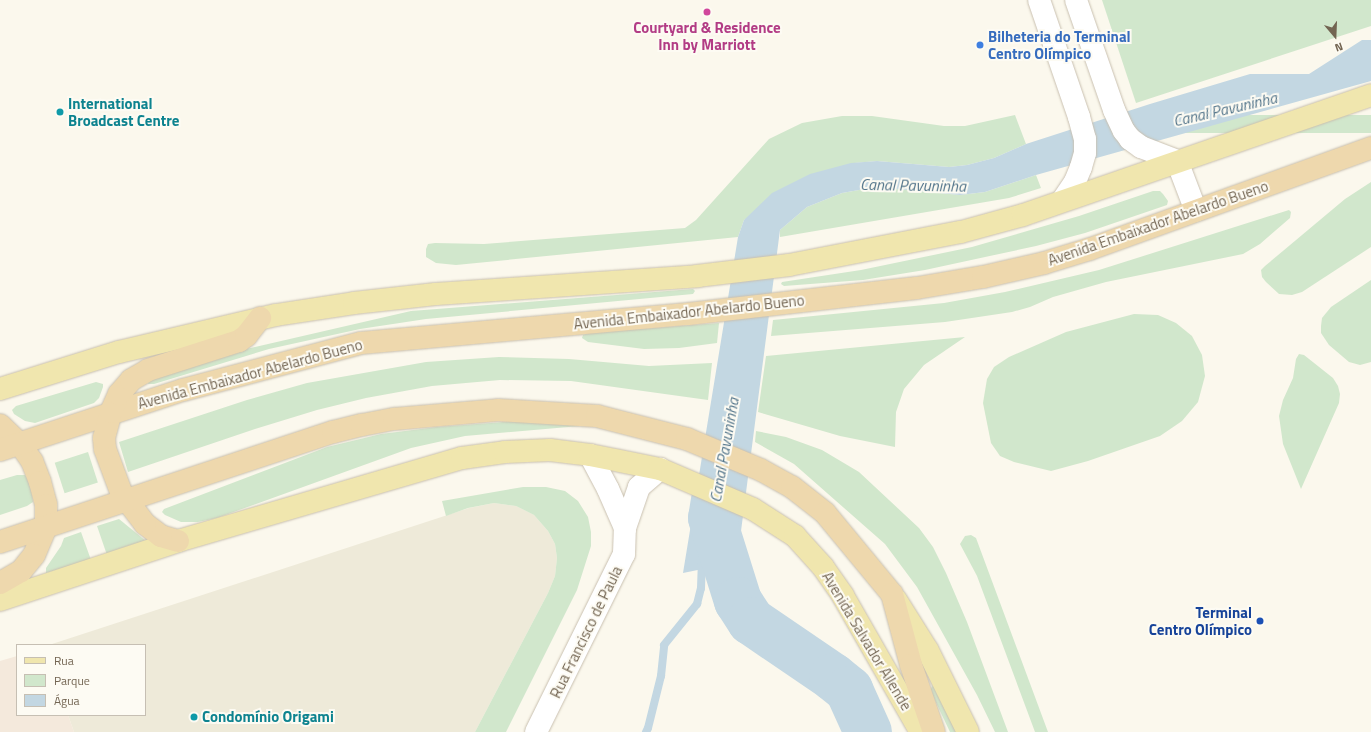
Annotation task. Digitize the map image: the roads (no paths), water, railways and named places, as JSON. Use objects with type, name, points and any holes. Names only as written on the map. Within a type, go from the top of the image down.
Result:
[{"type":"highway","name":"Avenida Embaixador Abelardo Bueno","points":[[10,447],[111,412],[183,390],[361,342],[688,314],[917,288],[983,277],[1044,263],[1090,249],[1371,148]]},
{"type":"highway","points":[[178,541],[161,536],[145,524],[126,501],[116,483],[105,449],[104,438],[111,412],[119,394],[131,380],[148,370],[239,341],[246,336],[260,318]]},
{"type":"highway","points":[[0,542],[333,432],[394,419],[498,410],[597,416],[687,439],[761,470],[792,487],[825,513],[892,594],[911,665],[934,732]]},
{"type":"highway","points":[[0,425],[10,447],[32,461],[40,482],[46,505],[46,527],[34,555],[21,571],[0,584]]},
{"type":"main road","points":[[0,389],[119,352],[260,318],[354,303],[443,293],[697,276],[789,265],[961,232],[1023,215],[1371,95]]},
{"type":"main road","points":[[0,600],[178,541],[462,458],[505,452],[550,450],[590,455],[660,469]]},
{"type":"main road","name":"Avenida Salvador Allende","points":[[660,469],[753,509],[795,536],[823,567],[843,596],[921,732]]},
{"type":"main road","points":[[892,594],[928,651],[968,732]]},
{"type":"street","points":[[1039,0],[1072,94],[1085,139],[1085,153],[1081,167],[1075,182],[1063,200]]},
{"type":"street","points":[[1076,0],[1119,123],[1130,139],[1141,148],[1177,161],[1196,211]]},
{"type":"street","name":"Rua Francisco de Paula","points":[[590,455],[608,489],[625,528]]},
{"type":"street","name":"Rua Francisco de Paula","points":[[536,732],[624,554],[625,528],[640,487],[660,469]]},
{"type":"water","name":"Canal Pavuninha","points":[[1362,40],[1371,40],[1371,81],[1036,175],[985,192],[960,195],[876,187],[842,193],[807,207],[780,230],[737,562],[683,573],[738,237],[744,220],[772,193],[810,174],[851,163],[877,161],[949,167],[967,165],[994,158],[1026,144],[1250,74],[1309,74]]},
{"type":"waterway","name":"Canal Pavuninha","points":[[715,500],[712,518],[738,601],[751,621],[833,677],[849,690],[868,732]]},
{"type":"waterway","points":[[646,732],[661,676],[664,645],[697,604],[701,588],[702,559]]},
{"type":"place","name":"Courtyard & Residence Inn by Marriott","points":[[707,12]]},
{"type":"place","name":"Bilheteria do Terminal Centro Olímpico","points":[[980,45]]},
{"type":"place","name":"International Broadcast Centre","points":[[60,112]]},
{"type":"place","name":"Terminal Centro Olímpico","points":[[1260,621]]},
{"type":"place","name":"Condomínio Origami","points":[[194,717]]}]
